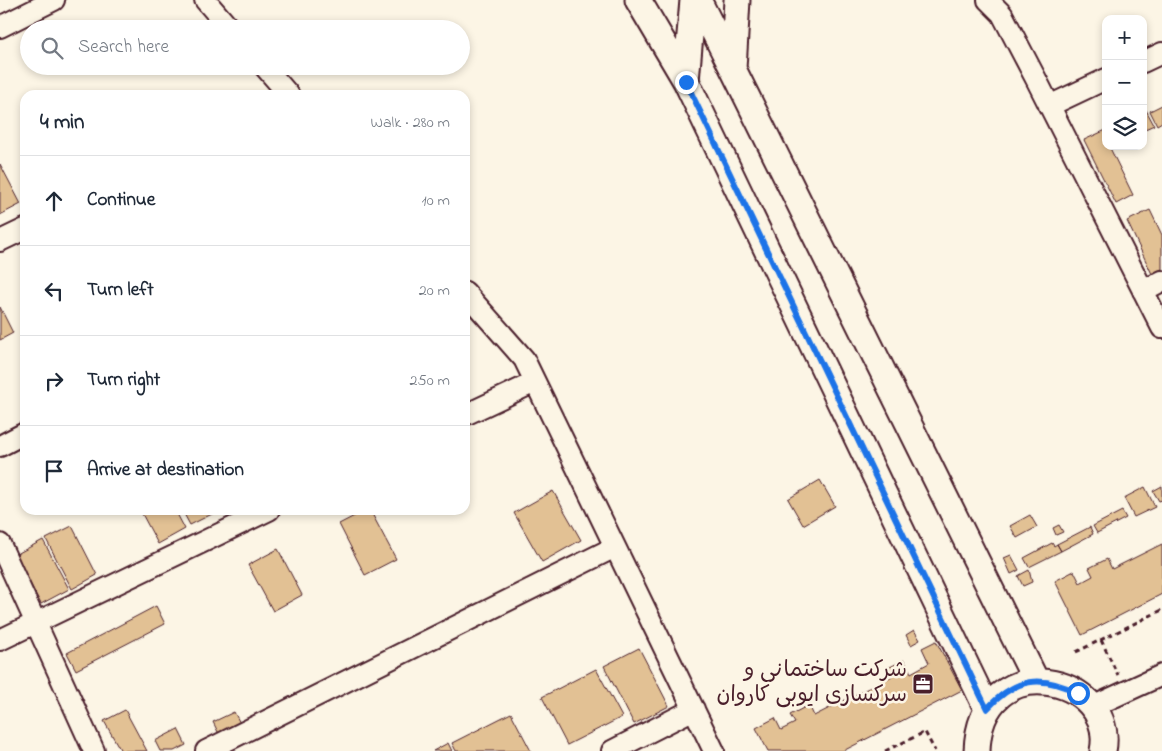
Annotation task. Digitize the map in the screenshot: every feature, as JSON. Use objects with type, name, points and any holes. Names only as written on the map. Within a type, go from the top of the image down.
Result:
[{"type":"street","points":[[0,27],[54,0]]},
{"type":"street","points":[[205,0],[222,20]]},
{"type":"street","points":[[638,0],[686,82],[987,709]]},
{"type":"street","points":[[686,82],[693,0]]},
{"type":"street","points":[[698,0],[1036,681]]},
{"type":"street","points":[[733,69],[737,0]]},
{"type":"street","points":[[988,0],[1002,14],[1162,328]]},
{"type":"street","points":[[1147,60],[1162,53]]},
{"type":"street","points":[[272,75],[285,90]]},
{"type":"street","points":[[1049,106],[1102,81]]},
{"type":"street","points":[[0,241],[20,231]]},
{"type":"street","points":[[1143,291],[1162,281]]},
{"type":"street","points":[[470,298],[524,359],[714,751]]},
{"type":"street","points":[[470,414],[535,382]]},
{"type":"street","points":[[0,446],[20,436]]},
{"type":"street","points":[[0,640],[260,515]]},
{"type":"street","points":[[0,544],[94,751]]},
{"type":"street","points":[[213,750],[615,547]]},
{"type":"street","points":[[1092,707],[1162,675]]},
{"type":"street","points":[[977,751],[978,729],[987,709],[1001,694],[1019,684],[1036,681],[1060,684],[1078,693],[1092,707],[1102,726],[1103,751]]},
{"type":"street","points":[[612,751],[694,710]]},
{"type":"path","points":[[1076,652],[1162,610]]},
{"type":"path","points":[[1101,640],[1126,692]]},
{"type":"path","points":[[885,751],[925,732],[935,751]]},
{"type":"building","points":[[1162,105],[1162,122],[1157,125],[1150,111]]},
{"type":"building","points":[[1147,112],[1154,125],[1147,128]]},
{"type":"building","points":[[1102,132],[1102,150],[1111,150],[1133,195],[1116,204],[1084,140]]},
{"type":"building","points":[[0,164],[20,205],[0,215]]},
{"type":"building","points":[[1150,210],[1162,235],[1162,269],[1152,274],[1127,221]]},
{"type":"building","points":[[0,307],[13,333],[0,340]]},
{"type":"building","points":[[820,480],[835,506],[803,525],[788,499]]},
{"type":"building","points":[[1162,486],[1162,500],[1159,501],[1153,491]]},
{"type":"building","points":[[1145,487],[1155,507],[1134,517],[1124,498]]},
{"type":"building","points":[[553,491],[581,540],[542,562],[514,513]]},
{"type":"building","points":[[1122,511],[1126,518],[1097,533],[1093,526]]},
{"type":"building","points":[[143,515],[178,515],[185,529],[158,544]]},
{"type":"building","points":[[185,515],[210,515],[190,525]]},
{"type":"building","points":[[356,515],[373,515],[396,559],[365,575],[339,524]]},
{"type":"building","points":[[1030,515],[1037,527],[1017,538],[1010,526]]},
{"type":"building","points":[[1059,525],[1063,532],[1056,535],[1053,528]]},
{"type":"building","points":[[72,526],[97,575],[72,589],[46,539]]},
{"type":"building","points":[[1090,527],[1093,534],[1061,551],[1057,544]]},
{"type":"building","points":[[43,540],[69,589],[41,604],[15,555]]},
{"type":"building","points":[[1052,543],[1054,546],[1057,544],[1061,551],[1029,567],[1024,558]]},
{"type":"building","points":[[1162,544],[1162,594],[1082,635],[1055,581],[1074,571],[1080,583],[1093,576],[1089,568],[1107,559],[1112,569]]},
{"type":"building","points":[[278,549],[302,595],[273,611],[248,565]]},
{"type":"building","points":[[1011,555],[1019,570],[1011,574],[1004,558]]},
{"type":"building","points":[[1029,570],[1032,582],[1023,586],[1018,576]]},
{"type":"building","points":[[156,606],[165,624],[76,670],[67,653]]},
{"type":"building","points":[[914,630],[920,640],[911,645],[906,635]]},
{"type":"building","points":[[936,641],[962,690],[843,751],[768,751],[756,728],[775,718],[781,730],[795,723],[790,715],[809,705],[814,716],[892,676],[888,668],[904,660],[911,673],[929,663],[922,648]]},
{"type":"building","points":[[639,648],[669,706],[634,724],[604,666]]},
{"type":"building","points":[[596,669],[622,717],[567,745],[542,697]]},
{"type":"building","points":[[125,710],[147,751],[121,751],[104,721]]},
{"type":"building","points":[[234,712],[241,725],[220,736],[213,722]]},
{"type":"building","points":[[511,713],[531,751],[456,751],[452,743]]},
{"type":"building","points":[[178,729],[186,745],[174,751],[160,751],[155,741]]},
{"type":"building","points":[[448,743],[452,751],[433,751]]},
{"type":"place","name":"شرکت ساختمانی و سرکسازی ایوبی کاروان","points":[[923,684]]},
{"type":"route","points":[[686,82],[987,709],[1001,694],[1019,684],[1039,681],[1060,684],[1078,693]]}]
